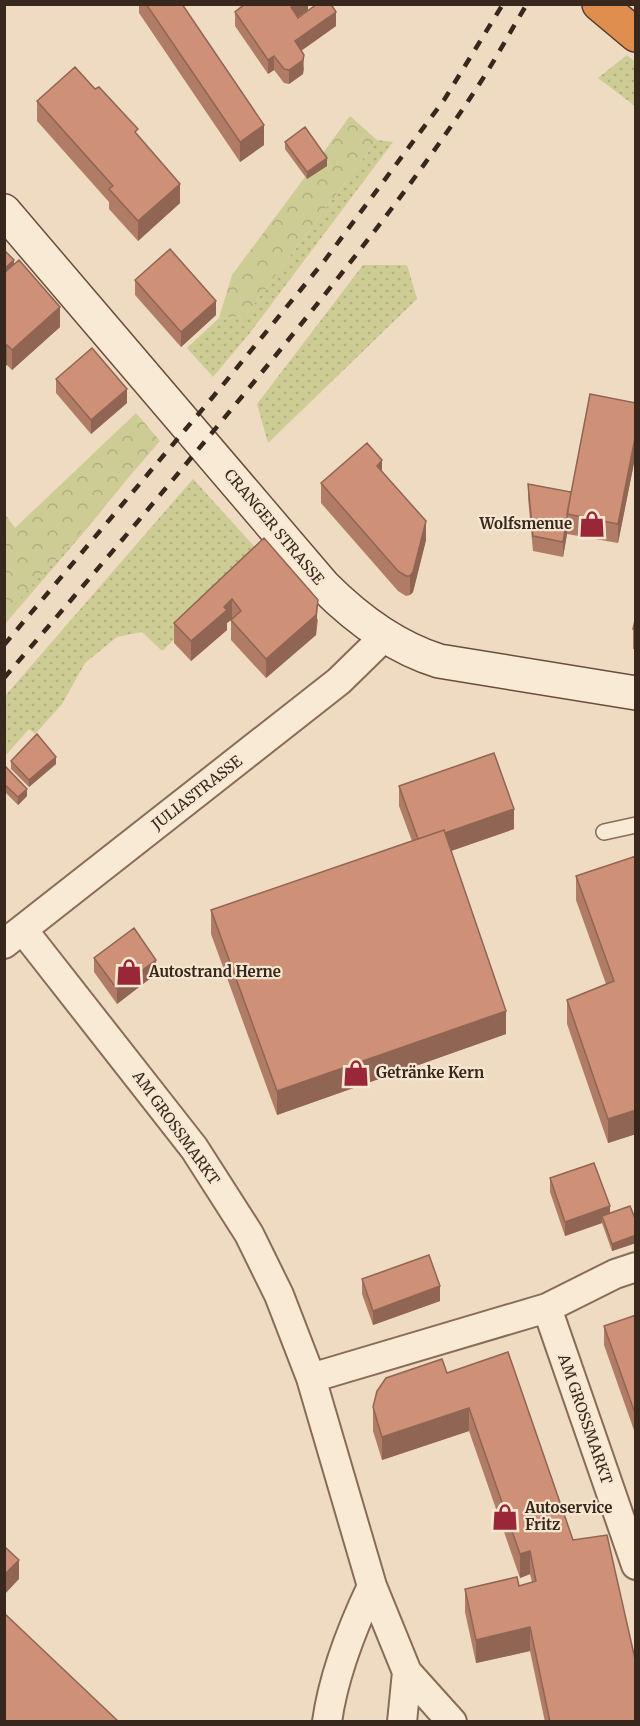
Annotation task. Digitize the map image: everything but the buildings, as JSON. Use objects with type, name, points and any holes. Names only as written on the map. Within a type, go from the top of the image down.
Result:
[{"type":"highway","points":[[599,4],[636,35]]},
{"type":"street","name":"CRANGER STRASSE","points":[[4,211],[324,586],[362,620],[414,653],[456,665],[636,693]]},
{"type":"street","name":"JULIASTRASSE","points":[[14,937],[339,681],[384,636]]},
{"type":"street","name":"AM GROSSMARKT","points":[[14,937],[200,1157],[249,1234],[279,1295],[311,1378],[372,1586],[407,1672],[452,1722]]},
{"type":"street","points":[[311,1378],[547,1308],[615,1274],[636,1267]]},
{"type":"street","name":"AM GROSSMARKT","points":[[547,1308],[636,1565]]},
{"type":"street","points":[[327,1722],[329,1703],[372,1586]]},
{"type":"street","name":"AM GROSSMARKT","points":[[402,1722],[407,1672]]},
{"type":"lane","points":[[604,832],[636,825]]},
{"type":"green space","points":[[627,55],[635,62],[635,106],[598,78]]},
{"type":"green space","points":[[350,116],[377,140],[245,316],[219,318],[232,275],[305,177],[307,179],[326,166],[320,157]]},
{"type":"green space","points":[[377,140],[393,142],[249,334],[213,377],[187,348],[219,318],[245,316]]},
{"type":"green space","points":[[363,265],[407,265],[417,299],[268,443],[257,404]]},
{"type":"green space","points":[[136,413],[160,441],[5,615],[5,514],[15,528]]},
{"type":"green space","points":[[131,474],[90,525],[5,624],[5,614]]},
{"type":"green space","points":[[193,479],[263,556],[162,651],[142,632],[117,637],[85,663],[62,704],[35,734],[29,729],[5,756],[5,696]]},
{"type":"railway","points":[[4,645],[325,260],[444,100],[503,4]]},
{"type":"railway","points":[[4,678],[216,428],[361,248],[457,117],[527,4]]},
{"type":"place","name":"Wolfsmenue","points":[[592,524]]},
{"type":"place","name":"Autostrand Herne","points":[[129,972]]},
{"type":"place","name":"Getränke Kern","points":[[356,1073]]},
{"type":"place","name":"Autoservice Fritz","points":[[505,1517]]}]
